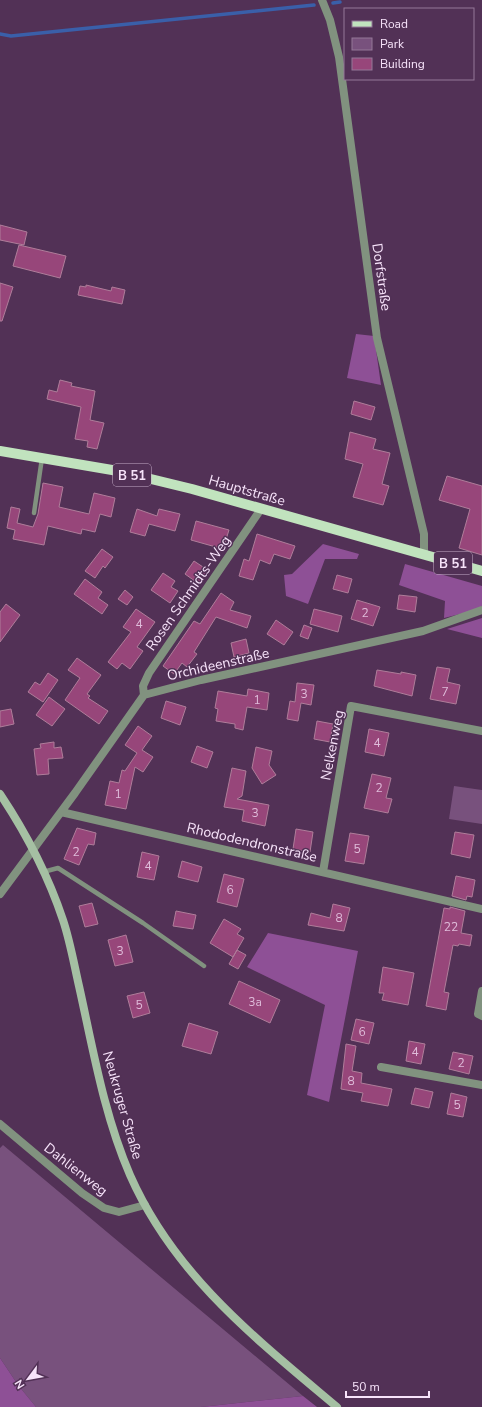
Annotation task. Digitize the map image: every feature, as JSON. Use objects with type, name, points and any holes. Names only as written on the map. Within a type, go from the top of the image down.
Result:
[{"type":"main road","name":"Hauptstraße","points":[[0,451],[118,471],[261,509],[482,571]]},
{"type":"street","name":"Dorfstraße","points":[[322,0],[330,20],[339,57],[378,338],[424,534],[424,555]]},
{"type":"street","name":"Rosen Schmidts-Weg","points":[[144,695],[143,686],[149,673],[261,509]]},
{"type":"street","name":"Orchideenstraße","points":[[144,695],[201,680],[423,631],[482,610]]},
{"type":"street","points":[[0,894],[61,812],[144,695]]},
{"type":"street","name":"Nelkenweg","points":[[323,872],[351,706],[482,731]]},
{"type":"street","name":"Neukruger Straße","points":[[0,794],[33,849],[63,920],[102,1090],[119,1148],[145,1206],[176,1255],[212,1297],[248,1332],[336,1407]]},
{"type":"street","name":"Rhododendronstraße","points":[[61,812],[323,872],[437,900],[482,909]]},
{"type":"street","points":[[482,991],[478,1014],[482,1016]]},
{"type":"street","points":[[381,1067],[482,1085]]},
{"type":"street","name":"Dahlienweg","points":[[0,1124],[82,1193],[104,1208],[119,1212],[145,1206]]},
{"type":"lane","points":[[34,513],[42,458]]},
{"type":"lane","points":[[43,872],[58,868],[143,923],[204,966]]},
{"type":"green space","points":[[454,786],[482,790],[482,824],[449,819]]},
{"type":"green space","points":[[3,1145],[303,1396],[201,1407],[36,1407],[18,1385],[0,1358],[0,1148]]},
{"type":"shaded area","points":[[356,334],[374,336],[381,385],[347,378]]},
{"type":"shaded area","points":[[323,544],[359,554],[357,559],[325,559],[308,604],[286,596],[284,575],[292,574]]},
{"type":"shaded area","points":[[405,564],[482,586],[482,606],[476,610],[444,618],[445,601],[399,585]]},
{"type":"shaded area","points":[[482,618],[482,638],[447,629]]},
{"type":"shaded area","points":[[268,933],[358,951],[329,1102],[307,1095],[325,1005],[247,967]]},
{"type":"shaded area","points":[[0,1358],[18,1385],[36,1407],[0,1407]]},
{"type":"shaded area","points":[[303,1396],[317,1407],[201,1407]]},
{"type":"building","points":[[0,225],[27,232],[24,245],[0,240]]},
{"type":"building","points":[[19,245],[66,256],[60,278],[13,266]]},
{"type":"building","points":[[0,283],[13,287],[2,321],[0,321]]},
{"type":"building","points":[[86,285],[111,291],[112,287],[125,290],[122,304],[78,295],[80,286],[86,287]]},
{"type":"building","points":[[60,380],[72,383],[71,386],[95,391],[90,420],[104,423],[97,449],[87,447],[88,441],[75,439],[81,407],[47,399],[49,390],[57,392]]},
{"type":"building","points":[[354,401],[375,407],[371,420],[351,414]]},
{"type":"building","points":[[350,432],[376,439],[373,449],[390,453],[382,484],[389,486],[383,505],[353,497],[363,464],[345,459]]},
{"type":"building","points":[[447,476],[482,486],[482,555],[459,548],[470,509],[439,500]]},
{"type":"building","points":[[43,483],[63,487],[59,507],[89,514],[94,493],[115,498],[111,517],[100,514],[95,532],[82,529],[81,534],[48,526],[44,545],[13,539],[15,530],[7,528],[11,507],[20,509],[17,523],[33,527],[38,514]]},
{"type":"building","points":[[137,509],[157,516],[159,509],[180,514],[175,531],[149,524],[145,536],[130,532]]},
{"type":"building","points":[[196,521],[229,530],[223,549],[191,540]]},
{"type":"building","points":[[257,534],[295,546],[290,559],[274,554],[270,564],[260,560],[253,580],[239,576],[244,559],[249,561]]},
{"type":"building","points":[[102,549],[113,557],[105,568],[103,566],[95,578],[85,571]]},
{"type":"building","points":[[194,561],[209,571],[199,584],[185,574]]},
{"type":"building","points":[[163,573],[175,581],[171,587],[178,591],[170,603],[151,590]]},
{"type":"building","points":[[337,575],[352,579],[348,593],[333,589]]},
{"type":"building","points":[[85,579],[102,592],[98,598],[108,605],[102,614],[74,594]]},
{"type":"building","points":[[125,590],[133,597],[127,605],[118,599]]},
{"type":"building","points":[[221,593],[234,602],[230,610],[251,616],[247,628],[216,617],[194,652],[197,654],[187,667],[182,663],[174,674],[163,666],[194,621],[200,624]]},
{"type":"building","points":[[399,595],[417,597],[415,612],[397,609]]},
{"type":"building","points":[[357,600],[380,607],[373,626],[351,619]]},
{"type":"building","points":[[6,604],[20,615],[0,642],[0,612]]},
{"type":"building","points":[[136,609],[155,622],[137,647],[143,651],[130,669],[122,663],[117,669],[108,662],[131,632],[123,627]]},
{"type":"building","points":[[314,609],[342,616],[338,632],[310,624]]},
{"type":"building","points":[[276,620],[293,632],[284,645],[267,634]]},
{"type":"building","points":[[304,625],[312,628],[308,639],[300,636]]},
{"type":"building","points":[[246,639],[249,653],[234,657],[231,643]]},
{"type":"building","points":[[77,658],[101,675],[87,694],[90,696],[88,698],[108,711],[99,724],[65,700],[80,678],[68,670]]},
{"type":"building","points":[[437,667],[450,669],[447,682],[460,685],[456,704],[430,699]]},
{"type":"building","points":[[377,670],[416,675],[412,696],[374,686]]},
{"type":"building","points":[[48,673],[58,680],[43,702],[28,692],[35,682],[40,685]]},
{"type":"building","points":[[297,683],[314,685],[311,705],[301,703],[298,721],[287,719],[290,701],[295,702]]},
{"type":"building","points":[[248,689],[269,693],[267,710],[247,707],[243,730],[235,728],[235,724],[216,721],[218,709],[215,708],[218,691],[247,696]]},
{"type":"building","points":[[49,697],[65,709],[52,726],[36,715]]},
{"type":"building","points":[[166,701],[186,707],[180,725],[161,718]]},
{"type":"building","points":[[11,709],[14,724],[0,727],[0,711]]},
{"type":"building","points":[[317,721],[333,724],[330,742],[314,739]]},
{"type":"building","points":[[138,726],[152,736],[142,750],[153,757],[143,772],[135,767],[126,809],[105,805],[110,781],[119,783],[122,770],[125,771],[137,753],[125,745]]},
{"type":"building","points":[[369,729],[389,733],[384,756],[365,752]]},
{"type":"building","points":[[54,742],[54,748],[61,747],[63,758],[48,759],[49,774],[37,775],[34,749],[41,748],[40,744]]},
{"type":"building","points":[[197,746],[213,752],[207,768],[191,762]]},
{"type":"building","points":[[256,747],[272,751],[269,765],[276,775],[262,784],[252,768]]},
{"type":"building","points":[[232,768],[246,771],[242,796],[237,799],[269,805],[265,826],[242,821],[244,810],[224,807]]},
{"type":"building","points":[[372,774],[391,778],[386,798],[392,799],[388,813],[364,808]]},
{"type":"building","points":[[77,828],[96,833],[94,845],[88,844],[79,865],[64,859]]},
{"type":"building","points":[[296,829],[313,832],[310,852],[293,849]]},
{"type":"building","points":[[455,832],[474,835],[470,858],[451,854]]},
{"type":"building","points":[[350,833],[369,836],[364,864],[345,861]]},
{"type":"building","points":[[142,852],[159,856],[154,880],[137,877]]},
{"type":"building","points":[[182,861],[202,867],[198,882],[178,877]]},
{"type":"building","points":[[224,874],[244,879],[237,907],[217,902]]},
{"type":"building","points":[[456,876],[475,880],[472,897],[467,896],[466,900],[452,896]]},
{"type":"building","points":[[92,903],[98,924],[85,927],[79,906]]},
{"type":"building","points":[[333,904],[350,908],[344,931],[308,925],[311,913],[330,918]]},
{"type":"building","points":[[450,907],[465,911],[461,933],[472,935],[470,946],[459,944],[458,946],[453,945],[444,992],[449,993],[446,1010],[426,1006],[444,908],[450,909]]},
{"type":"building","points":[[176,911],[196,915],[193,929],[173,926]]},
{"type":"building","points":[[224,919],[241,929],[237,934],[244,938],[233,957],[210,943]]},
{"type":"building","points":[[126,935],[133,962],[115,966],[108,940]]},
{"type":"building","points":[[237,950],[246,955],[238,969],[229,964]]},
{"type":"building","points":[[383,967],[414,973],[408,1005],[382,1000],[384,993],[379,993]]},
{"type":"building","points":[[239,981],[280,1000],[270,1023],[229,1004]]},
{"type":"building","points":[[144,992],[150,1013],[133,1018],[127,996]]},
{"type":"building","points":[[356,1019],[374,1023],[369,1044],[351,1040]]},
{"type":"building","points":[[189,1023],[218,1032],[211,1054],[182,1046]]},
{"type":"building","points":[[409,1041],[425,1044],[421,1064],[406,1061]]},
{"type":"building","points":[[346,1044],[356,1046],[352,1071],[362,1073],[361,1083],[392,1089],[388,1106],[361,1101],[363,1093],[341,1089]]},
{"type":"building","points":[[453,1052],[473,1056],[469,1074],[449,1069]]},
{"type":"building","points":[[415,1088],[433,1092],[429,1108],[411,1104]]},
{"type":"building","points":[[451,1093],[467,1097],[463,1117],[447,1114]]},
{"type":"waterway","points":[[333,3],[340,2]]},
{"type":"waterway","points":[[0,34],[11,36],[314,5]]}]
